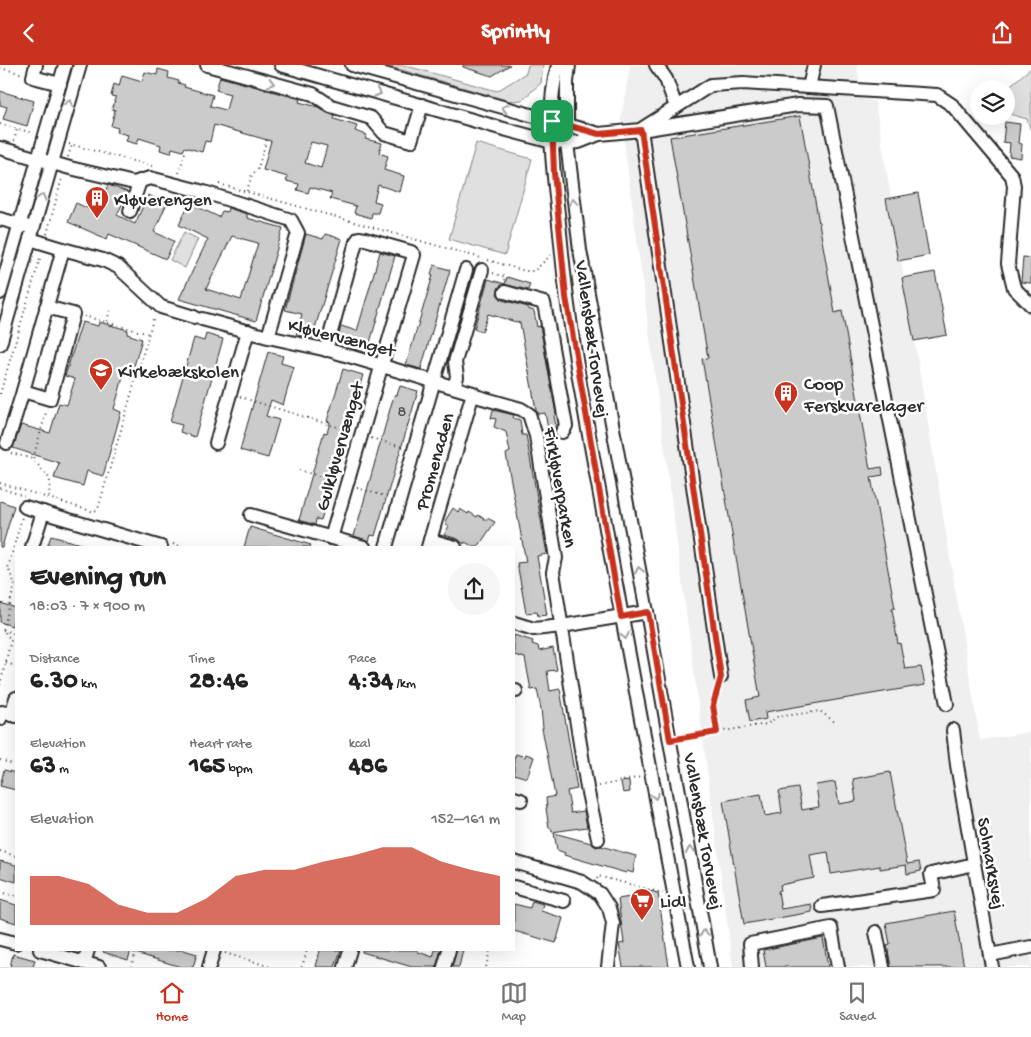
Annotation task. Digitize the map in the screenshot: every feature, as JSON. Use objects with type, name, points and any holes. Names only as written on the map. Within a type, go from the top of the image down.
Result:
[{"type":"street","points":[[0,293],[5,261],[19,224],[39,159],[65,65]]},
{"type":"street","points":[[0,344],[80,65]]},
{"type":"street","points":[[207,65],[313,94],[331,106],[371,118],[384,133],[411,141],[422,105]]},
{"type":"street","points":[[280,65],[552,141],[567,143],[579,142],[599,134],[641,130],[798,105],[828,106],[947,704]]},
{"type":"street","points":[[352,85],[355,65],[599,134]]},
{"type":"street","name":"Vallensbæk Torvevej","points":[[558,65],[552,93],[552,141],[569,316],[621,617],[688,967]]},
{"type":"street","name":"Vallensbæk Torvevej","points":[[569,65],[567,143],[583,270],[648,612],[710,967]]},
{"type":"street","points":[[656,65],[666,79],[676,107]]},
{"type":"street","points":[[809,87],[814,65]]},
{"type":"street","points":[[34,71],[60,84]]},
{"type":"street","points":[[641,130],[711,85],[743,83],[937,95],[952,105],[1012,176],[1014,186],[1008,264],[1014,288],[1031,305]]},
{"type":"street","points":[[641,130],[721,677]]},
{"type":"street","points":[[6,150],[134,183],[150,178],[246,198],[291,219],[298,233],[270,330]]},
{"type":"street","points":[[130,211],[140,181]]},
{"type":"street","name":"Kløvervænget","points":[[0,219],[19,224],[31,233],[63,249],[103,260],[118,267],[161,307],[382,365],[472,394]]},
{"type":"street","name":"Gulkløvervænget","points":[[326,350],[356,242],[360,238],[411,251],[414,255],[332,538]]},
{"type":"street","points":[[7,447],[63,249]]},
{"type":"street","points":[[5,261],[22,266]]},
{"type":"street","points":[[386,546],[466,270]]},
{"type":"street","points":[[454,387],[457,377],[455,361],[482,270]]},
{"type":"street","points":[[505,292],[544,303],[566,426],[562,432]]},
{"type":"street","points":[[23,391],[50,399],[73,314],[46,307]]},
{"type":"street","points":[[216,443],[248,331]]},
{"type":"street","name":"Promenaden","points":[[446,546],[429,544],[472,394]]},
{"type":"street","name":"Firkløverparken","points":[[472,394],[521,409],[529,414],[536,436],[556,558],[553,571],[587,788],[598,839]]},
{"type":"street","points":[[25,507],[158,546]]},
{"type":"street","points":[[32,546],[43,512]]},
{"type":"street","points":[[251,515],[360,546]]},
{"type":"street","points":[[515,623],[534,629],[648,612]]},
{"type":"street","points":[[8,715],[15,700]]},
{"type":"street","name":"Solmarksvej","points":[[953,730],[957,765],[991,961]]},
{"type":"street","points":[[515,862],[582,882],[600,894],[609,908],[613,923],[608,967]]},
{"type":"street","points":[[822,906],[934,890],[931,874],[974,864]]},
{"type":"street","points":[[515,887],[564,901]]},
{"type":"street","points":[[752,967],[750,943],[831,928],[838,967]]},
{"type":"street","points":[[876,932],[883,967]]},
{"type":"street","points":[[0,939],[15,943]]},
{"type":"street","points":[[991,961],[1031,947]]},
{"type":"street","points":[[42,951],[60,962],[84,963],[99,967]]},
{"type":"street","points":[[84,963],[88,951]]},
{"type":"street","points":[[209,967],[214,951]]},
{"type":"street","points":[[345,967],[350,951]]},
{"type":"street","points":[[444,967],[449,951]]},
{"type":"path","points":[[0,68],[34,71]]},
{"type":"path","points":[[0,124],[45,137]]},
{"type":"path","points":[[246,198],[252,174],[257,171],[267,139]]},
{"type":"path","points":[[72,145],[152,166]]},
{"type":"path","points":[[179,173],[186,149]]},
{"type":"path","points":[[215,183],[246,198],[525,271],[534,271],[553,253]]},
{"type":"path","points":[[482,270],[505,277],[505,292]]},
{"type":"path","points":[[106,322],[111,307]]},
{"type":"path","points":[[0,483],[94,512],[98,509],[155,314]]},
{"type":"path","points":[[81,315],[149,334]]},
{"type":"path","points":[[0,394],[13,352]]},
{"type":"path","points":[[230,394],[321,423]]},
{"type":"path","points":[[33,459],[50,399]]},
{"type":"path","points":[[7,447],[33,459],[50,479],[49,498]]},
{"type":"path","points":[[3,630],[15,584],[8,568],[25,507]]},
{"type":"path","points":[[3,630],[15,634]]},
{"type":"path","points":[[0,685],[11,640],[3,630]]},
{"type":"path","points":[[6,663],[15,666]]},
{"type":"path","points":[[717,732],[713,705],[721,677]]},
{"type":"path","points":[[670,740],[767,724],[777,717],[820,711],[836,723]]},
{"type":"path","points":[[0,760],[15,765]]},
{"type":"path","points":[[587,788],[643,777]]},
{"type":"path","points":[[0,851],[15,856]]},
{"type":"path","points":[[592,888],[598,876],[665,894]]},
{"type":"path","points":[[0,892],[15,896]]},
{"type":"path","points":[[131,967],[136,951]]},
{"type":"path","points":[[217,951],[272,967]]},
{"type":"path","points":[[302,967],[307,951]]},
{"type":"path","points":[[490,951],[486,966],[490,967]]},
{"type":"shaded area","points":[[384,65],[403,65],[497,91],[526,73],[528,65],[543,65],[541,83],[522,100],[510,101]]},
{"type":"shaded area","points":[[630,65],[857,65],[862,99],[875,101],[980,740],[1031,732],[1031,967],[733,967],[621,119]]},
{"type":"shaded area","points":[[1031,68],[1031,131],[1027,119],[1015,116],[1015,81]]},
{"type":"shaded area","points":[[476,143],[532,159],[505,255],[449,239]]},
{"type":"shaded area","points":[[184,232],[198,239],[185,268],[170,260]]},
{"type":"building","points":[[463,65],[510,65],[492,76],[463,67]]},
{"type":"building","points":[[158,69],[169,72],[168,78],[179,81],[178,83],[185,85],[184,87],[213,95],[210,106],[226,110],[230,94],[216,90],[220,77],[300,99],[299,102],[318,107],[335,116],[334,119],[357,126],[355,131],[367,135],[365,139],[382,143],[379,153],[388,156],[384,170],[404,176],[400,192],[378,185],[374,201],[381,203],[378,213],[372,213],[371,218],[354,213],[356,206],[330,199],[332,193],[310,187],[308,193],[297,190],[299,184],[286,181],[288,177],[263,170],[271,141],[214,125],[210,142],[205,141],[202,152],[185,147],[183,151],[172,148],[171,153],[160,150],[161,145],[139,138],[137,144],[126,141],[128,135],[117,132],[118,128],[111,126],[115,110],[112,109],[116,97],[111,96],[114,84],[119,86],[122,75],[142,81],[145,72],[157,75]],"holes":[[[311,142],[327,146],[321,168],[305,163]]]},
{"type":"building","points":[[0,91],[34,101],[27,126],[3,119],[7,107],[0,105]]},
{"type":"building","name":"Coop Ferskvarelager","points":[[800,116],[835,313],[842,311],[870,469],[882,467],[883,475],[871,477],[895,608],[892,609],[898,644],[900,643],[905,669],[921,667],[925,685],[765,712],[766,719],[750,722],[746,700],[760,697],[702,359],[708,358],[670,137]]},
{"type":"building","points":[[1020,124],[1018,143],[1022,144],[1021,158],[1009,156],[1010,143],[1003,142],[1005,125]]},
{"type":"building","name":"Kløverengen","points":[[108,185],[128,192],[117,215],[135,224],[148,195],[167,203],[154,232],[174,241],[166,259],[109,234],[107,239],[68,222],[76,203],[96,212]]},
{"type":"building","points":[[918,193],[929,255],[898,261],[886,199]]},
{"type":"building","points":[[189,203],[219,217],[222,211],[227,212],[228,208],[247,214],[247,218],[283,228],[256,321],[179,299],[208,239],[179,225]],"holes":[[[232,236],[258,243],[241,300],[206,289]]]},
{"type":"building","points":[[306,234],[323,239],[325,234],[342,239],[312,338],[296,335],[302,314],[285,310]]},
{"type":"building","points":[[380,252],[395,256],[367,353],[351,348],[352,342],[338,339],[341,326],[357,331]]},
{"type":"building","points":[[1023,257],[1031,258],[1031,283],[1021,282]]},
{"type":"building","points":[[434,265],[450,270],[421,369],[406,365],[433,275],[431,274]]},
{"type":"building","points":[[935,272],[947,335],[914,341],[902,278]]},
{"type":"building","points":[[507,277],[530,284],[528,290],[503,284],[499,287],[497,294],[502,300],[528,307],[528,309],[534,311],[537,327],[540,326],[556,414],[554,416],[555,428],[548,429],[545,413],[538,414],[536,410],[520,323],[488,314],[482,332],[474,329],[488,279],[505,284]]},
{"type":"building","points":[[82,322],[98,326],[99,322],[128,330],[127,334],[142,339],[131,376],[124,374],[114,409],[121,412],[103,476],[87,471],[83,486],[54,478],[59,463],[13,448],[21,425],[50,433],[59,403],[67,405],[75,379],[65,376]]},
{"type":"building","points":[[206,334],[223,339],[195,437],[180,432],[182,425],[170,422],[194,338],[204,341]]},
{"type":"building","points":[[268,352],[283,356],[281,363],[294,367],[283,405],[271,400],[266,416],[279,420],[268,458],[240,450]]},
{"type":"building","points":[[343,369],[363,375],[321,520],[316,519],[315,525],[299,520],[324,432],[327,433],[330,422],[327,421]]},
{"type":"building","points":[[400,386],[418,391],[375,536],[371,535],[369,541],[354,536],[392,402]]},
{"type":"building","points":[[493,410],[514,415],[513,418],[520,420],[522,435],[526,435],[547,554],[537,556],[547,615],[538,616],[537,612],[526,613],[517,563],[526,562],[506,454],[510,452],[506,432],[494,427],[496,419],[491,418]]},
{"type":"building","points":[[0,501],[14,506],[2,547],[0,547]]},
{"type":"building","points":[[453,508],[458,512],[460,509],[468,514],[469,512],[477,517],[478,515],[486,520],[487,518],[495,522],[479,546],[472,546],[444,535],[449,526],[445,521]]},
{"type":"building","points":[[250,527],[311,545],[310,546],[244,546]]},
{"type":"building","points":[[51,536],[84,545],[84,546],[47,546]]},
{"type":"building","points":[[0,603],[15,608],[12,626],[0,622]]},
{"type":"building","points":[[515,635],[533,641],[532,644],[538,646],[539,651],[553,648],[557,670],[547,671],[550,691],[560,689],[577,789],[567,791],[571,813],[584,811],[587,827],[552,832],[551,828],[549,828],[546,798],[555,796],[542,728],[537,689],[531,690],[525,658],[515,655]]},
{"type":"building","points":[[516,754],[525,757],[526,754],[534,757],[527,778],[515,774]]},
{"type":"building","points":[[4,770],[15,773],[15,790],[0,786]]},
{"type":"building","points":[[890,772],[907,864],[919,862],[921,871],[907,874],[906,865],[880,869],[880,866],[831,874],[828,852],[810,855],[814,878],[780,885],[781,890],[778,891],[781,909],[811,904],[812,912],[744,924],[723,801],[761,794],[765,816],[782,813],[779,791],[798,788],[802,810],[819,807],[816,785],[835,782],[839,804],[856,801],[853,779]]},
{"type":"building","points":[[629,781],[630,792],[623,793],[621,782]]},
{"type":"building","points":[[554,833],[591,843],[596,847],[601,846],[636,856],[633,873],[627,871],[626,873],[564,855],[565,853],[557,850]]},
{"type":"building","points":[[0,861],[15,865],[15,882],[0,877]]},
{"type":"building","name":"Lidl","points":[[643,889],[658,893],[669,967],[623,967],[619,944],[624,943],[618,899],[642,895]]},
{"type":"building","points":[[0,900],[15,905],[15,923],[0,918]]},
{"type":"building","points":[[532,901],[543,904],[541,911],[563,918],[556,943],[515,931],[515,904],[530,908]]},
{"type":"building","points":[[954,911],[964,967],[891,967],[887,945],[890,944],[886,923]]},
{"type":"building","points":[[823,938],[828,967],[766,967],[763,950]]},
{"type":"building","points":[[104,951],[131,951],[128,960]]},
{"type":"building","points":[[186,951],[197,954],[193,967],[181,967],[132,952]]},
{"type":"building","points":[[320,951],[341,951],[335,967],[316,967]]},
{"type":"building","points":[[418,951],[433,957],[435,951],[441,951],[436,967],[412,967],[362,952]]},
{"type":"building","points":[[457,951],[463,951],[459,967],[452,967]]},
{"type":"building","points":[[13,954],[35,960],[33,967],[10,967]]},
{"type":"place","name":"Kløverengen","points":[[97,219]]},
{"type":"place","name":"Kirkebækskolen","points":[[101,391]]},
{"type":"place","name":"Coop Ferskvarelager","points":[[786,414]]},
{"type":"place","name":"Lidl","points":[[642,921]]},
{"type":"route","points":[[552,121],[599,134],[641,130],[721,677],[713,705],[717,732],[670,740],[648,612],[621,617],[566,297],[554,173],[552,121]]}]
